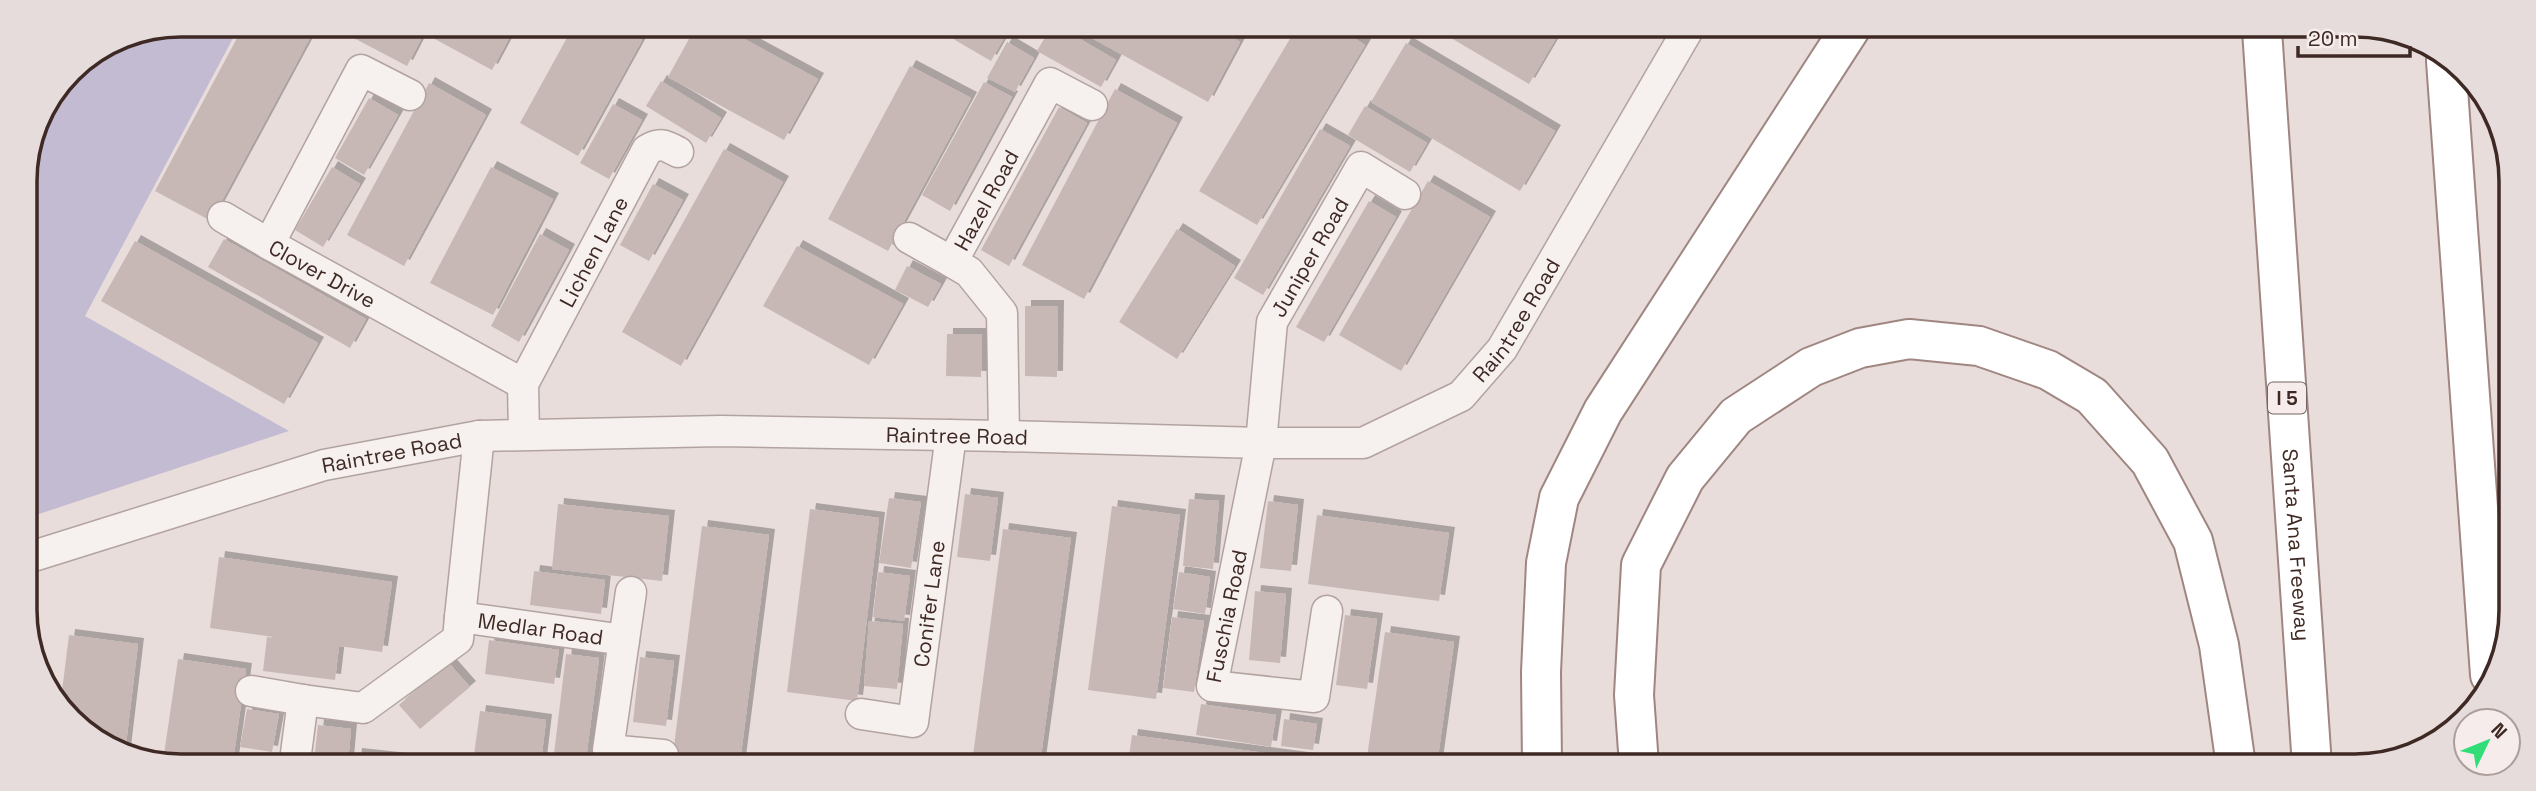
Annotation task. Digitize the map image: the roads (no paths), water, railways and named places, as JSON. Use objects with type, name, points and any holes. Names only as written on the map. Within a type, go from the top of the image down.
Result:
[{"type":"highway","points":[[1542,754],[1541,672],[1546,563],[1559,498],[1603,411],[1845,37]]},
{"type":"highway","name":"Santa Ana Freeway","points":[[2262,37],[2311,754]]},
{"type":"highway","points":[[2447,69],[2489,663]]},
{"type":"highway","points":[[1638,754],[1634,695],[1641,565],[1685,478],[1736,416],[1811,367],[1860,348],[1909,339],[1979,345],[2048,370],[2092,396],[2150,461],[2193,541],[2219,645],[2234,754]]},
{"type":"street","name":"Raintree Road","points":[[37,555],[324,465],[479,436],[721,431],[1363,443],[1461,396],[1502,349],[1684,37]]},
{"type":"street","name":"Clover Drive","points":[[410,95],[361,70],[269,244],[523,384]]},
{"type":"street","name":"Hazel Road","points":[[1004,436],[1002,313],[969,272],[952,262],[1050,83],[1092,105]]},
{"type":"street","name":"Lichen Lane","points":[[523,384],[647,150],[656,144],[678,152]]},
{"type":"street","name":"Juniper Road","points":[[1261,443],[1272,322],[1354,179],[1361,167],[1405,194]]},
{"type":"street","points":[[223,217],[269,244]]},
{"type":"street","points":[[909,238],[952,262]]},
{"type":"street","points":[[523,384],[524,434]]},
{"type":"street","name":"Conifer Lane","points":[[861,714],[913,722],[951,435]]},
{"type":"street","name":"Medlar Road","points":[[251,691],[363,708],[458,639],[479,436]]},
{"type":"street","name":"Fuschia Road","points":[[1261,443],[1212,686],[1314,697],[1326,611]]},
{"type":"street","points":[[624,640],[631,592]]},
{"type":"street","name":"Medlar Road","points":[[460,617],[624,640],[608,750],[652,754]]},
{"type":"street","points":[[296,754],[303,700]]}]
